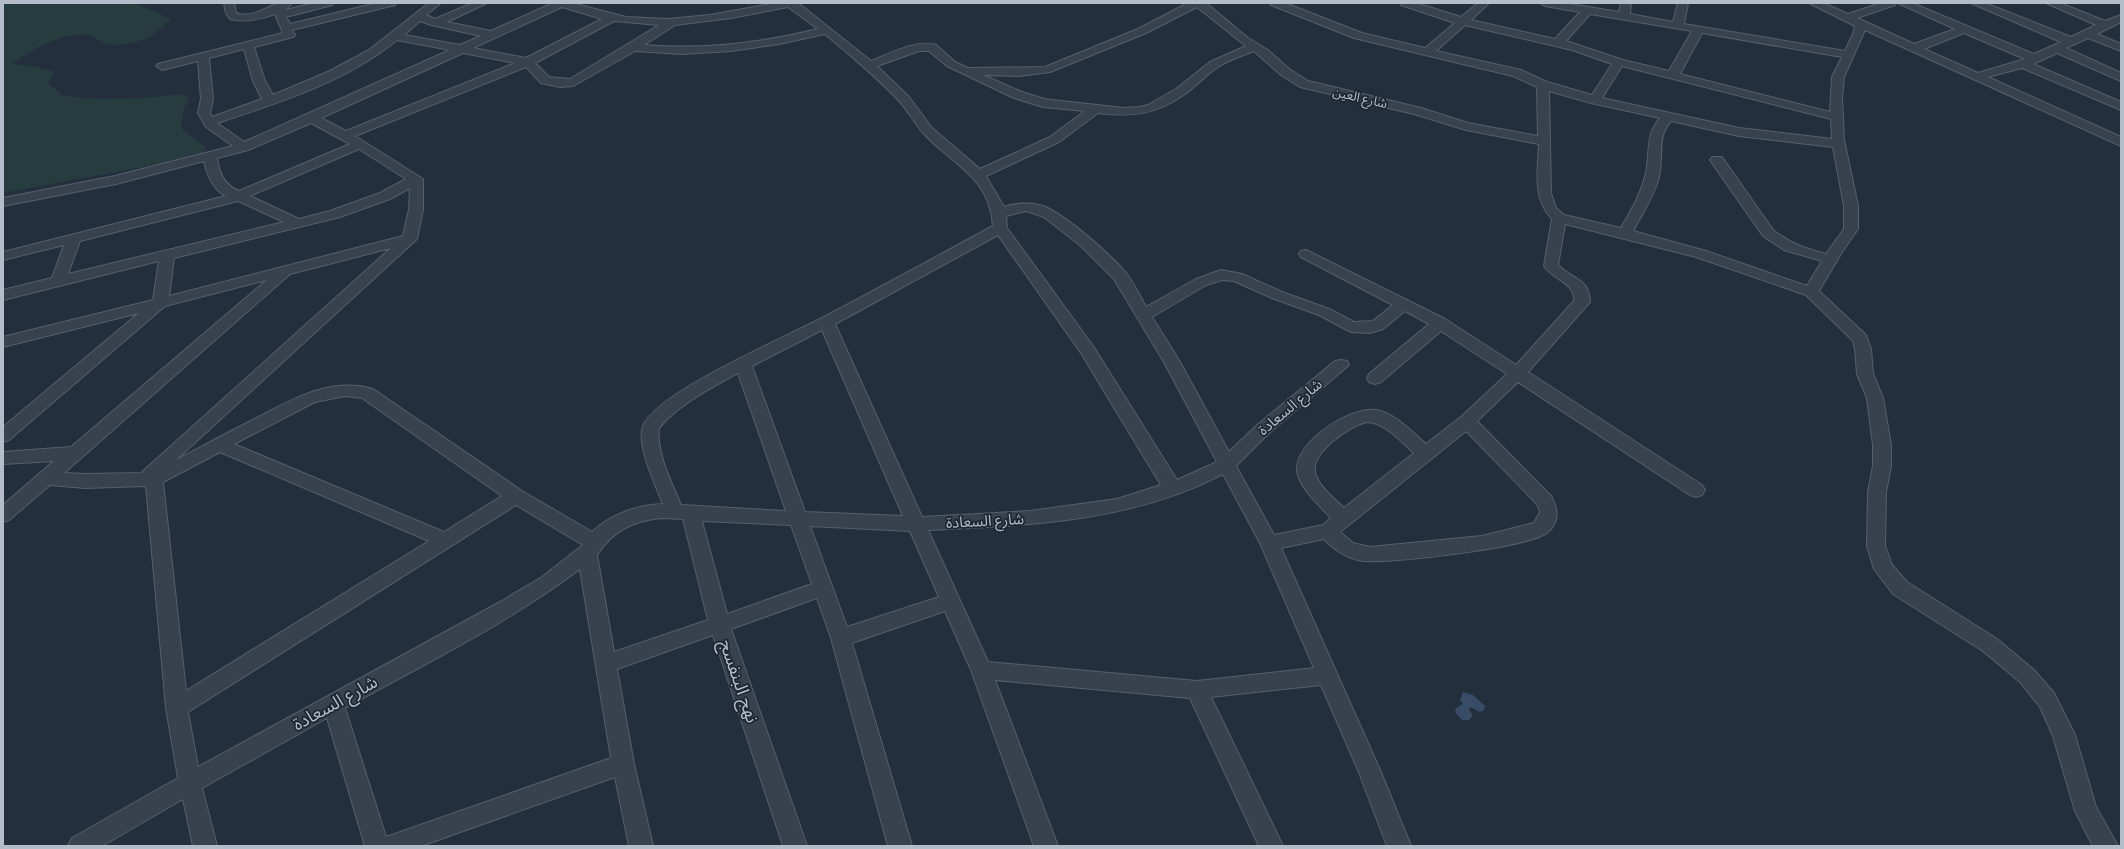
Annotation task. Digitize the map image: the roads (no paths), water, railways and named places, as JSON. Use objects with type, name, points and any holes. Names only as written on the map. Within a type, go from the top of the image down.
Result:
[{"type":"street","points":[[229,3],[231,13],[234,17],[243,18],[282,8],[328,3]]},
{"type":"street","points":[[286,28],[391,3]]},
{"type":"street","points":[[209,122],[270,102],[346,68],[394,36],[419,10],[436,3]]},
{"type":"street","points":[[435,23],[482,3]]},
{"type":"street","points":[[3,202],[116,180],[243,147],[311,118],[561,3],[612,18],[642,21],[674,21],[722,16],[791,3],[827,30],[869,65],[905,100],[928,131],[978,174],[990,190],[999,221],[1083,344],[1173,489]]},
{"type":"street","points":[[962,70],[1019,72],[1046,70],[1094,52],[1198,3]]},
{"type":"street","name":"شارع العين","points":[[1198,3],[1215,14],[1244,40],[1256,46],[1272,58],[1285,72],[1304,84],[1417,111],[1466,126],[1546,141]]},
{"type":"street","points":[[1275,3],[1358,36],[1517,73],[1543,85],[1595,100],[1739,132],[1838,144]]},
{"type":"street","points":[[1405,3],[1461,21],[1558,43],[1620,62],[1836,117]]},
{"type":"street","points":[[1426,53],[1461,21],[1484,3]]},
{"type":"street","points":[[1545,3],[1848,56]]},
{"type":"street","points":[[1624,17],[1626,3]]},
{"type":"street","points":[[1678,26],[1683,3]]},
{"type":"street","points":[[1814,3],[2119,140]]},
{"type":"street","points":[[1848,18],[1891,3]]},
{"type":"street","points":[[1903,3],[2035,59]]},
{"type":"street","points":[[1976,3],[2072,42]]},
{"type":"street","points":[[2051,3],[2115,21]]},
{"type":"street","points":[[162,66],[289,35],[282,8]]},
{"type":"street","points":[[419,10],[435,23],[492,35]]},
{"type":"street","points":[[1558,43],[1587,11]]},
{"type":"street","points":[[345,136],[528,62],[612,18]]},
{"type":"street","points":[[394,36],[528,62],[545,80],[560,84],[573,82],[674,21]]},
{"type":"street","points":[[1979,76],[2023,64],[2058,49],[2115,21]]},
{"type":"street","points":[[1811,292],[1830,259],[1851,229],[1852,218],[1838,144],[1836,98],[1838,77],[1859,34],[1861,24]]},
{"type":"street","points":[[1915,48],[1965,29]]},
{"type":"street","points":[[633,47],[679,50],[747,47],[797,38],[827,30]]},
{"type":"street","points":[[1672,75],[1698,30]]},
{"type":"street","points":[[2088,34],[2121,48]]},
{"type":"street","points":[[248,45],[259,81],[270,102]]},
{"type":"street","points":[[869,65],[926,46],[935,50],[951,64],[962,70],[1018,95],[1043,103],[1094,110],[1123,112],[1140,111],[1152,108],[1180,92],[1214,64],[1256,46]]},
{"type":"street","points":[[2058,49],[2121,77]]},
{"type":"street","points":[[203,56],[207,99],[204,113],[209,122],[243,147]]},
{"type":"street","points":[[1595,100],[1620,62]]},
{"type":"street","points":[[2023,64],[2121,106]]},
{"type":"street","points":[[1543,85],[1546,141],[1543,168],[1544,192],[1550,209],[1558,218],[1701,254],[1811,292],[1852,330],[1860,340],[1863,349],[1865,374],[1875,398],[1882,445],[1882,466],[1877,492],[1876,546],[1884,569],[1900,588],[1990,645],[2027,676],[2047,700],[2064,735],[2086,811],[2106,846]]},
{"type":"street","points":[[978,174],[1058,137],[1080,123],[1094,110]]},
{"type":"street","points":[[1625,234],[1652,179],[1656,158],[1654,139],[1656,131],[1668,117]]},
{"type":"street","points":[[311,118],[360,144],[416,179]]},
{"type":"street","points":[[3,256],[237,196],[360,144]]},
{"type":"street","points":[[210,156],[214,175],[218,184],[237,196],[298,224]]},
{"type":"street","points":[[1717,160],[1768,233],[1776,240],[1801,252],[1830,259]]},
{"type":"street","points":[[3,295],[59,280],[167,256],[298,224],[360,206],[385,196],[416,179]]},
{"type":"street","points":[[149,479],[410,239],[416,217],[418,196],[416,179]]},
{"type":"street","name":"نهج البنفسج","points":[[795,846],[682,512],[650,442],[651,427],[660,414],[677,402],[743,364],[826,322],[999,221],[1012,208],[1037,209],[1065,224],[1120,276],[1144,315],[1172,362],[1269,543],[1369,770],[1399,846]]},
{"type":"street","points":[[1269,543],[1328,531],[1467,421],[1518,372],[1582,302],[1583,295],[1581,289],[1574,282],[1555,272],[1551,266],[1558,218]]},
{"type":"street","points":[[59,280],[74,237]]},
{"type":"street","points":[[3,342],[48,329],[160,303],[410,239]]},
{"type":"street","points":[[1306,254],[1440,323],[1518,372],[1696,490]]},
{"type":"street","points":[[3,436],[160,303],[167,256]]},
{"type":"street","points":[[3,515],[48,478],[287,271]]},
{"type":"street","points":[[1144,315],[1201,282],[1221,275],[1237,277],[1277,295],[1324,312],[1351,328],[1370,328],[1378,325],[1404,304]]},
{"type":"street","points":[[826,322],[981,670],[1046,846]]},
{"type":"street","points":[[1375,378],[1440,323]]},
{"type":"street","points":[[743,364],[841,638],[900,846]]},
{"type":"street","name":"شارع السعادة","points":[[80,846],[190,783],[507,608],[550,582],[590,548],[610,526],[631,516],[651,511],[917,524],[1030,518],[1116,506],[1173,489],[1194,481],[1227,464],[1262,430],[1341,365]]},
{"type":"street","points":[[48,478],[85,481],[149,479],[219,445],[309,398],[324,393],[355,390],[367,393],[590,548],[606,664],[623,764],[641,846]]},
{"type":"street","points":[[1343,519],[1310,481],[1306,471],[1307,460],[1313,451],[1340,426],[1351,419],[1363,416],[1375,416],[1385,421],[1426,454]]},
{"type":"street","points":[[1328,531],[1343,547],[1356,553],[1370,554],[1436,549],[1482,543],[1541,528],[1547,520],[1549,512],[1545,501],[1467,421]]},
{"type":"street","points":[[219,445],[446,540]]},
{"type":"street","points":[[3,458],[75,454]]},
{"type":"street","points":[[149,479],[177,708],[190,783],[205,846]]},
{"type":"street","points":[[177,708],[516,496]]},
{"type":"street","points":[[606,664],[720,626],[824,588]]},
{"type":"street","points":[[841,638],[951,601]]},
{"type":"street","points":[[981,670],[1197,690],[1328,675]]},
{"type":"street","points":[[1197,690],[1272,846]]},
{"type":"street","points":[[333,704],[377,846]]},
{"type":"street","points":[[390,846],[623,764]]},
{"type":"water","points":[[1463,692],[1473,695],[1485,706],[1484,710],[1480,712],[1470,707],[1469,710],[1473,715],[1469,720],[1462,720],[1455,712],[1456,708],[1463,704],[1460,700]]}]
